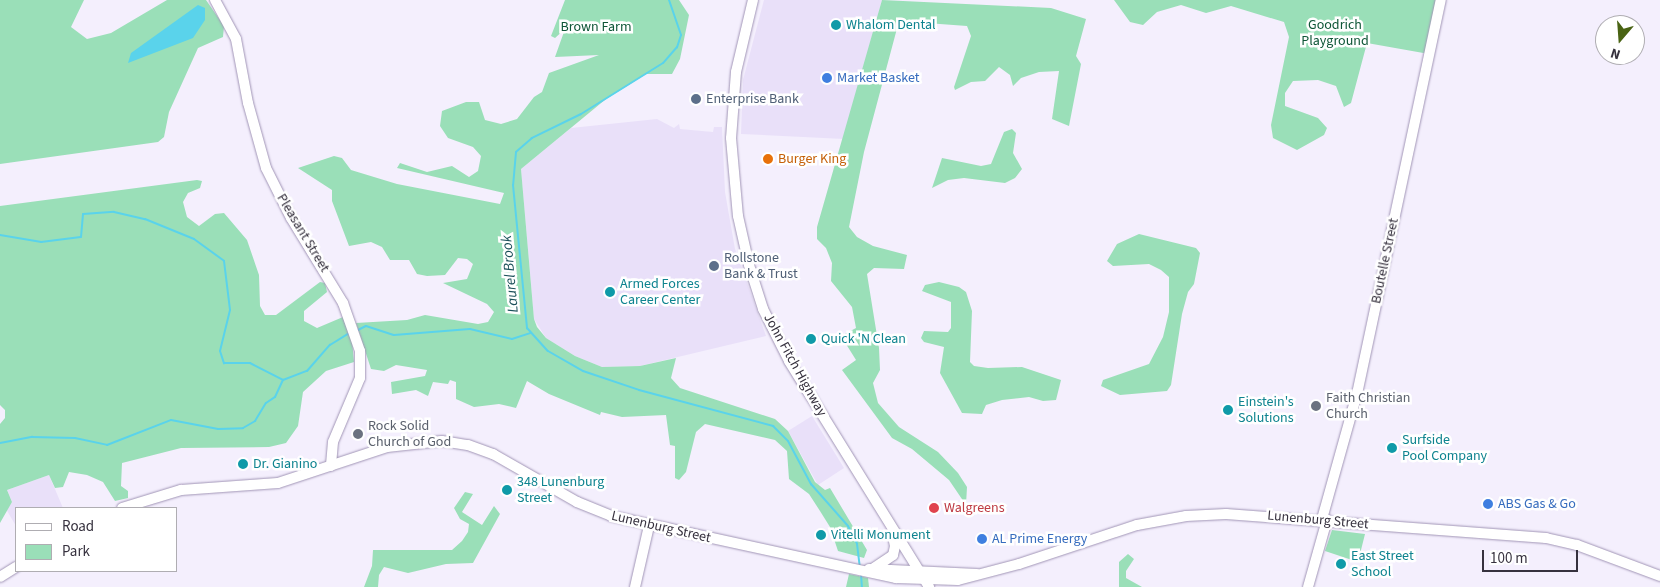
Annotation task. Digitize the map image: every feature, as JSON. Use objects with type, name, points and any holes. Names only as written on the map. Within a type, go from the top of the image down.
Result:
[{"type":"main road","name":"Pleasant Street","points":[[215,0],[236,39],[249,110],[266,168],[291,218],[329,276],[354,332],[360,354],[360,378],[333,442],[331,466]]},
{"type":"main road","name":"John Fitch Highway","points":[[753,0],[736,72],[731,138],[735,195],[749,265],[763,309],[784,353],[927,584]]},
{"type":"main road","name":"Boutelle Street","points":[[1308,587],[1356,394],[1441,0]]},
{"type":"main road","name":"Lunenburg Street","points":[[125,507],[181,490],[270,484],[410,442],[442,440],[480,449],[584,505],[649,526],[871,569],[978,574]]},
{"type":"main road","name":"Lunenburg Street","points":[[871,569],[887,576],[927,584],[958,580],[1019,564],[1137,525],[1186,516],[1226,514],[1324,520],[1555,540],[1577,545],[1660,576]]},
{"type":"main road","points":[[871,569],[885,563],[894,553],[896,546],[890,524]]},
{"type":"main road","points":[[635,587],[649,526]]},
{"type":"main road","points":[[0,577],[15,568]]},
{"type":"shaded area","points":[[764,0],[882,0],[844,139],[741,134],[743,80]]},
{"type":"shaded area","points":[[657,119],[674,128],[679,124],[680,129],[713,132],[714,127],[722,127],[725,192],[735,249],[766,336],[640,366],[602,367],[575,356],[546,338],[534,319],[521,169],[571,128]]},
{"type":"shaded area","points":[[812,416],[844,468],[818,485],[788,431]]},
{"type":"shaded area","points":[[49,475],[63,507],[15,507],[15,524],[6,509],[12,502],[7,490]]},
{"type":"green space","points":[[0,0],[84,0],[71,27],[87,39],[111,33],[167,0],[206,0],[224,26],[223,37],[198,48],[169,112],[164,137],[158,142],[0,164]]},
{"type":"green space","name":"Brown Farm","points":[[565,0],[679,0],[689,15],[680,59],[672,74],[646,74],[606,99],[521,169],[534,319],[537,327],[546,338],[575,356],[602,367],[640,366],[676,358],[671,378],[680,388],[775,419],[788,431],[815,482],[825,490],[830,488],[867,550],[864,558],[838,551],[830,527],[809,494],[789,479],[787,451],[775,440],[705,424],[696,432],[686,472],[679,480],[675,478],[675,446],[670,445],[666,415],[622,417],[601,412],[600,415],[549,394],[527,381],[516,408],[499,404],[474,407],[456,399],[456,382],[450,380],[448,384],[433,382],[428,396],[416,390],[392,394],[391,382],[425,376],[427,370],[396,365],[384,371],[371,369],[356,323],[407,320],[425,315],[478,324],[488,322],[494,312],[487,304],[443,283],[467,279],[473,264],[467,259],[458,258],[445,275],[427,276],[417,274],[409,260],[390,260],[382,247],[371,242],[349,246],[332,201],[332,190],[298,168],[334,156],[342,158],[351,170],[397,184],[500,204],[504,193],[397,168],[400,163],[427,172],[452,166],[469,177],[478,171],[481,156],[473,147],[448,138],[440,126],[442,111],[466,102],[479,102],[485,120],[501,124],[517,119],[534,97],[542,92],[549,73],[599,55],[555,57],[565,29],[555,38],[551,36]]},
{"type":"green space","points":[[882,0],[1051,8],[1086,19],[1076,56],[1081,64],[1069,126],[1052,119],[1059,71],[1039,72],[1021,78],[1013,86],[1010,75],[999,67],[985,81],[971,82],[955,90],[954,87],[971,36],[967,26],[899,21],[864,152],[849,227],[857,237],[873,246],[907,255],[904,269],[874,268],[867,274],[879,348],[880,370],[873,383],[878,403],[899,427],[938,452],[958,473],[967,487],[966,505],[949,480],[912,449],[892,438],[842,370],[856,360],[841,336],[856,328],[852,307],[831,281],[832,263],[826,248],[817,239],[817,227]]},
{"type":"green space","name":"Goodrich Playground","points":[[1114,0],[1441,0],[1429,54],[1367,43],[1351,103],[1344,107],[1336,86],[1318,80],[1293,81],[1285,93],[1285,106],[1318,118],[1327,128],[1324,135],[1297,150],[1273,138],[1271,125],[1289,37],[1284,22],[1231,6],[1206,13],[1181,5],[1157,12],[1143,25],[1130,22]]},
{"type":"green space","points":[[1012,129],[1016,133],[1013,153],[1022,169],[1015,178],[1005,183],[964,178],[948,180],[932,188],[942,158],[981,166],[991,164],[1004,132]]},
{"type":"green space","points":[[197,180],[202,181],[200,188],[188,193],[183,202],[187,217],[199,226],[215,214],[224,213],[247,240],[259,275],[260,306],[265,315],[276,315],[320,282],[325,283],[327,292],[304,311],[304,321],[317,328],[343,317],[352,340],[354,362],[326,371],[303,392],[298,426],[286,443],[269,447],[181,448],[122,463],[121,486],[128,491],[128,498],[115,501],[103,482],[87,475],[69,472],[63,487],[55,488],[49,475],[7,490],[12,502],[0,523],[0,424],[5,418],[5,410],[0,405],[0,206]]},
{"type":"green space","points":[[1139,234],[1196,248],[1200,253],[1194,284],[1188,292],[1182,314],[1171,385],[1167,391],[1120,395],[1101,386],[1103,380],[1149,364],[1163,337],[1169,312],[1169,277],[1161,270],[1149,264],[1113,266],[1107,261],[1117,244]]},
{"type":"green space","points":[[939,282],[959,287],[966,292],[972,311],[970,362],[974,366],[988,368],[1022,367],[1061,380],[1056,400],[1043,401],[1029,397],[1002,400],[986,405],[982,414],[962,413],[940,373],[944,347],[924,342],[921,338],[924,331],[948,332],[951,328],[951,302],[922,291],[925,285]]},
{"type":"green space","points":[[465,492],[473,494],[462,512],[482,525],[494,506],[500,514],[473,563],[446,564],[408,573],[384,567],[379,575],[378,587],[364,587],[372,566],[373,550],[452,550],[462,541],[468,532],[469,524],[460,519],[454,508]]},
{"type":"green space","points":[[1332,530],[1365,534],[1358,562],[1325,551]]},
{"type":"green space","points":[[1128,554],[1134,559],[1126,571],[1126,578],[1142,587],[1119,587],[1119,562]]},
{"type":"green space","points":[[849,574],[868,578],[869,587],[846,587]]},
{"type":"water","points":[[198,5],[205,8],[205,20],[193,38],[128,63],[131,53]]},
{"type":"waterway","name":"Laurel Brook","points":[[669,0],[681,35],[677,47],[663,63],[581,114],[532,138],[516,152],[513,185],[527,328],[548,351],[583,371],[639,390],[773,426],[788,441],[811,484],[848,526],[857,544],[860,567]]},
{"type":"waterway","points":[[0,235],[41,242],[81,237],[83,214],[114,212],[145,219],[194,239],[224,261],[230,310],[220,351],[224,363],[250,363],[283,380]]},
{"type":"waterway","points":[[356,331],[366,326],[394,335],[470,329],[512,339],[530,333]]},
{"type":"waterway","points":[[0,443],[32,437],[75,438],[107,445],[171,420],[218,429],[243,428],[255,421],[266,403],[275,397],[283,380],[307,371],[330,345],[349,333]]},
{"type":"waterway","name":"Laurel Brook","points":[[861,574],[862,587]]},
{"type":"place","name":"Whalom Dental","points":[[836,25]]},
{"type":"place","name":"Market Basket","points":[[827,78]]},
{"type":"place","name":"Enterprise Bank","points":[[696,99]]},
{"type":"place","name":"Burger King","points":[[768,159]]},
{"type":"place","name":"Rollstone Bank & Trust","points":[[714,266]]},
{"type":"place","name":"Armed Forces Career Center","points":[[610,292]]},
{"type":"place","name":"Quick 'N Clean","points":[[811,339]]},
{"type":"place","name":"Faith Christian Church","points":[[1316,406]]},
{"type":"place","name":"Einstein's Solutions","points":[[1228,410]]},
{"type":"place","name":"Rock Solid Church of God","points":[[358,434]]},
{"type":"place","name":"Surfside Pool Company","points":[[1392,448]]},
{"type":"place","name":"Dr. Gianino","points":[[243,464]]},
{"type":"place","name":"348 Lunenburg Street","points":[[507,490]]},
{"type":"place","name":"ABS Gas & Go","points":[[1488,504]]},
{"type":"place","name":"Walgreens","points":[[934,508]]},
{"type":"place","name":"Vitelli Monument","points":[[821,535]]},
{"type":"place","name":"AL Prime Energy","points":[[982,539]]},
{"type":"place","name":"East Street School","points":[[1341,564]]}]
